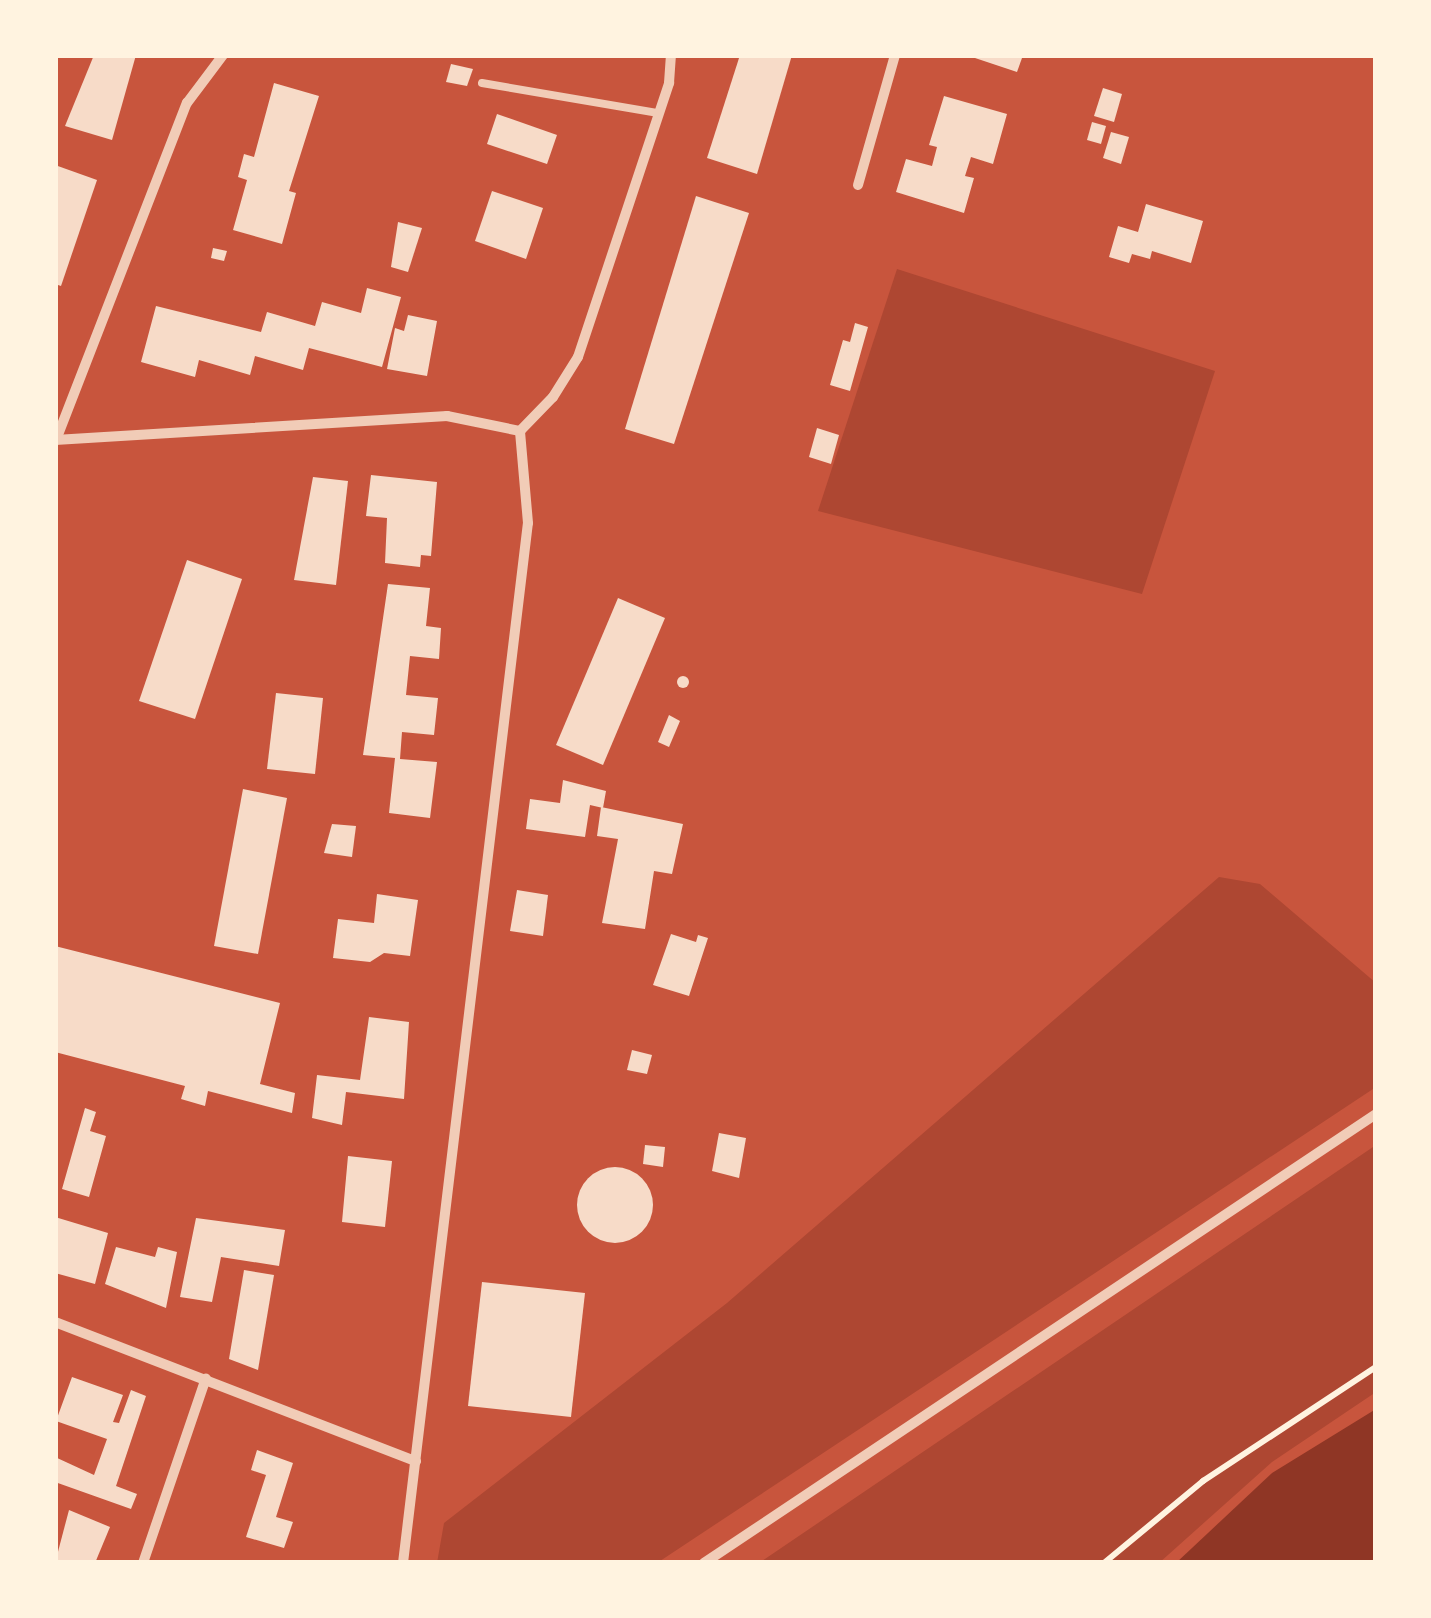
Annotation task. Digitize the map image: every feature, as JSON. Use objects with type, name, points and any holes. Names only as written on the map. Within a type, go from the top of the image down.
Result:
[{"type":"street","points":[[223,55],[187,102],[56,440],[447,416],[520,431]]},
{"type":"street","points":[[403,1563],[528,523],[520,431],[554,397],[578,358],[658,113],[671,55]]},
{"type":"street","points":[[858,185],[895,55]]},
{"type":"street","points":[[704,1563],[1376,1114]]},
{"type":"street","points":[[55,1322],[416,1461]]},
{"type":"street","points":[[143,1563],[206,1378]]},
{"type":"lane","points":[[482,84],[658,113]]},
{"type":"path","points":[[1104,1563],[1203,1482],[1376,1367]]},
{"type":"shaded area","points":[[897,269],[1215,371],[1142,594],[818,511]]},
{"type":"shaded area","points":[[1219,877],[1260,884],[1376,983],[1376,1087],[657,1563],[437,1563],[444,1523],[727,1303]]},
{"type":"shaded area","points":[[1376,1145],[1376,1392],[1272,1462],[1159,1563],[759,1563]]},
{"type":"shaded area","points":[[1376,1409],[1376,1563],[1176,1563],[1272,1473]]},
{"type":"building","points":[[94,55],[136,55],[112,140],[65,126]]},
{"type":"building","points":[[740,55],[792,55],[757,174],[707,158]]},
{"type":"building","points":[[966,55],[1021,55],[1022,58],[1017,72]]},
{"type":"building","points":[[451,64],[473,69],[467,86],[446,82]]},
{"type":"building","points":[[274,83],[319,96],[289,191],[296,193],[282,244],[233,230],[247,180],[238,177],[244,154],[254,157]]},
{"type":"building","points":[[1103,88],[1122,94],[1114,122],[1094,116]]},
{"type":"building","points":[[944,96],[1007,114],[993,164],[971,157],[965,176],[974,178],[964,213],[896,192],[906,159],[932,166],[937,147],[929,145]]},
{"type":"building","points":[[497,114],[557,135],[547,164],[487,144]]},
{"type":"building","points":[[1092,122],[1106,126],[1101,144],[1087,140]]},
{"type":"building","points":[[1111,132],[1129,137],[1121,164],[1103,158]]},
{"type":"building","points":[[55,165],[97,180],[61,286],[55,284]]},
{"type":"building","points":[[492,191],[543,208],[526,259],[475,241]]},
{"type":"building","points":[[696,196],[749,213],[674,444],[625,429]]},
{"type":"building","points":[[1146,204],[1203,221],[1191,263],[1152,251],[1150,259],[1132,254],[1129,263],[1109,257],[1118,226],[1138,232]]},
{"type":"building","points":[[398,222],[422,228],[408,272],[391,267]]},
{"type":"building","points":[[213,248],[227,251],[224,261],[211,258]]},
{"type":"building","points":[[367,288],[401,297],[382,367],[309,348],[303,370],[255,356],[250,375],[199,360],[195,377],[141,362],[156,306],[261,332],[267,312],[315,326],[322,302],[361,313]]},
{"type":"building","points":[[408,315],[437,321],[427,376],[387,369],[395,328],[404,331]]},
{"type":"building","points":[[855,323],[868,327],[850,391],[830,385],[843,340],[850,342]]},
{"type":"building","points":[[817,428],[839,435],[831,464],[809,457]]},
{"type":"building","points":[[371,475],[437,482],[431,556],[421,555],[420,567],[385,563],[387,518],[366,516]]},
{"type":"building","points":[[313,477],[348,481],[336,585],[294,580]]},
{"type":"building","points":[[187,560],[242,579],[195,719],[139,701]]},
{"type":"building","points":[[388,584],[430,588],[426,626],[441,628],[439,659],[410,656],[406,695],[438,698],[434,735],[402,732],[400,759],[437,762],[430,818],[389,813],[395,758],[363,755]]},
{"type":"building","points":[[618,598],[665,618],[603,765],[556,745]]},
{"type":"building","points":[[683,676],[689,682],[683,688],[677,682]]},
{"type":"building","points":[[276,693],[323,698],[315,774],[267,769]]},
{"type":"building","points":[[669,715],[680,721],[669,747],[658,742]]},
{"type":"building","points":[[563,780],[606,791],[603,808],[590,805],[585,837],[526,829],[530,799],[560,803]]},
{"type":"building","points":[[243,789],[287,798],[258,954],[214,946]]},
{"type":"building","points":[[601,807],[683,824],[672,874],[654,871],[645,929],[602,923],[618,839],[597,836]]},
{"type":"building","points":[[332,824],[356,826],[352,857],[324,853]]},
{"type":"building","points":[[517,890],[548,895],[543,936],[510,931]]},
{"type":"building","points":[[377,894],[418,900],[410,956],[384,953],[370,962],[333,958],[338,919],[374,923]]},
{"type":"building","points":[[671,934],[696,942],[698,935],[708,938],[689,996],[653,985]]},
{"type":"building","points":[[55,946],[280,1003],[260,1084],[295,1093],[292,1113],[208,1091],[205,1106],[181,1099],[185,1086],[55,1052]]},
{"type":"building","points":[[369,1017],[409,1022],[404,1099],[346,1092],[342,1125],[312,1118],[317,1075],[360,1080]]},
{"type":"building","points":[[632,1050],[652,1055],[647,1074],[627,1070]]},
{"type":"building","points":[[85,1108],[96,1112],[90,1131],[106,1136],[89,1197],[62,1189]]},
{"type":"building","points":[[719,1133],[746,1138],[739,1178],[712,1171]]},
{"type":"building","points":[[645,1145],[665,1147],[663,1167],[643,1164]]},
{"type":"building","points":[[348,1156],[392,1161],[385,1227],[342,1222]]},
{"type":"building","points":[[615,1167],[642,1178],[653,1205],[642,1232],[615,1243],[588,1232],[577,1205],[588,1178]]},
{"type":"building","points":[[55,1217],[108,1233],[95,1284],[55,1273]]},
{"type":"building","points":[[196,1218],[285,1230],[279,1266],[221,1257],[212,1302],[180,1297]]},
{"type":"building","points":[[116,1247],[155,1257],[158,1247],[177,1252],[166,1308],[105,1284]]},
{"type":"building","points":[[244,1270],[274,1275],[258,1370],[229,1359]]},
{"type":"building","points":[[482,1282],[585,1293],[571,1417],[468,1406]]},
{"type":"building","points":[[72,1377],[123,1395],[113,1422],[119,1423],[131,1390],[146,1396],[116,1486],[137,1494],[131,1509],[55,1482],[55,1457],[94,1475],[107,1439],[56,1421]]},
{"type":"building","points":[[257,1450],[293,1463],[276,1517],[293,1522],[284,1548],[246,1537],[266,1475],[251,1470]]},
{"type":"building","points":[[69,1510],[110,1527],[95,1563],[55,1563]]}]
